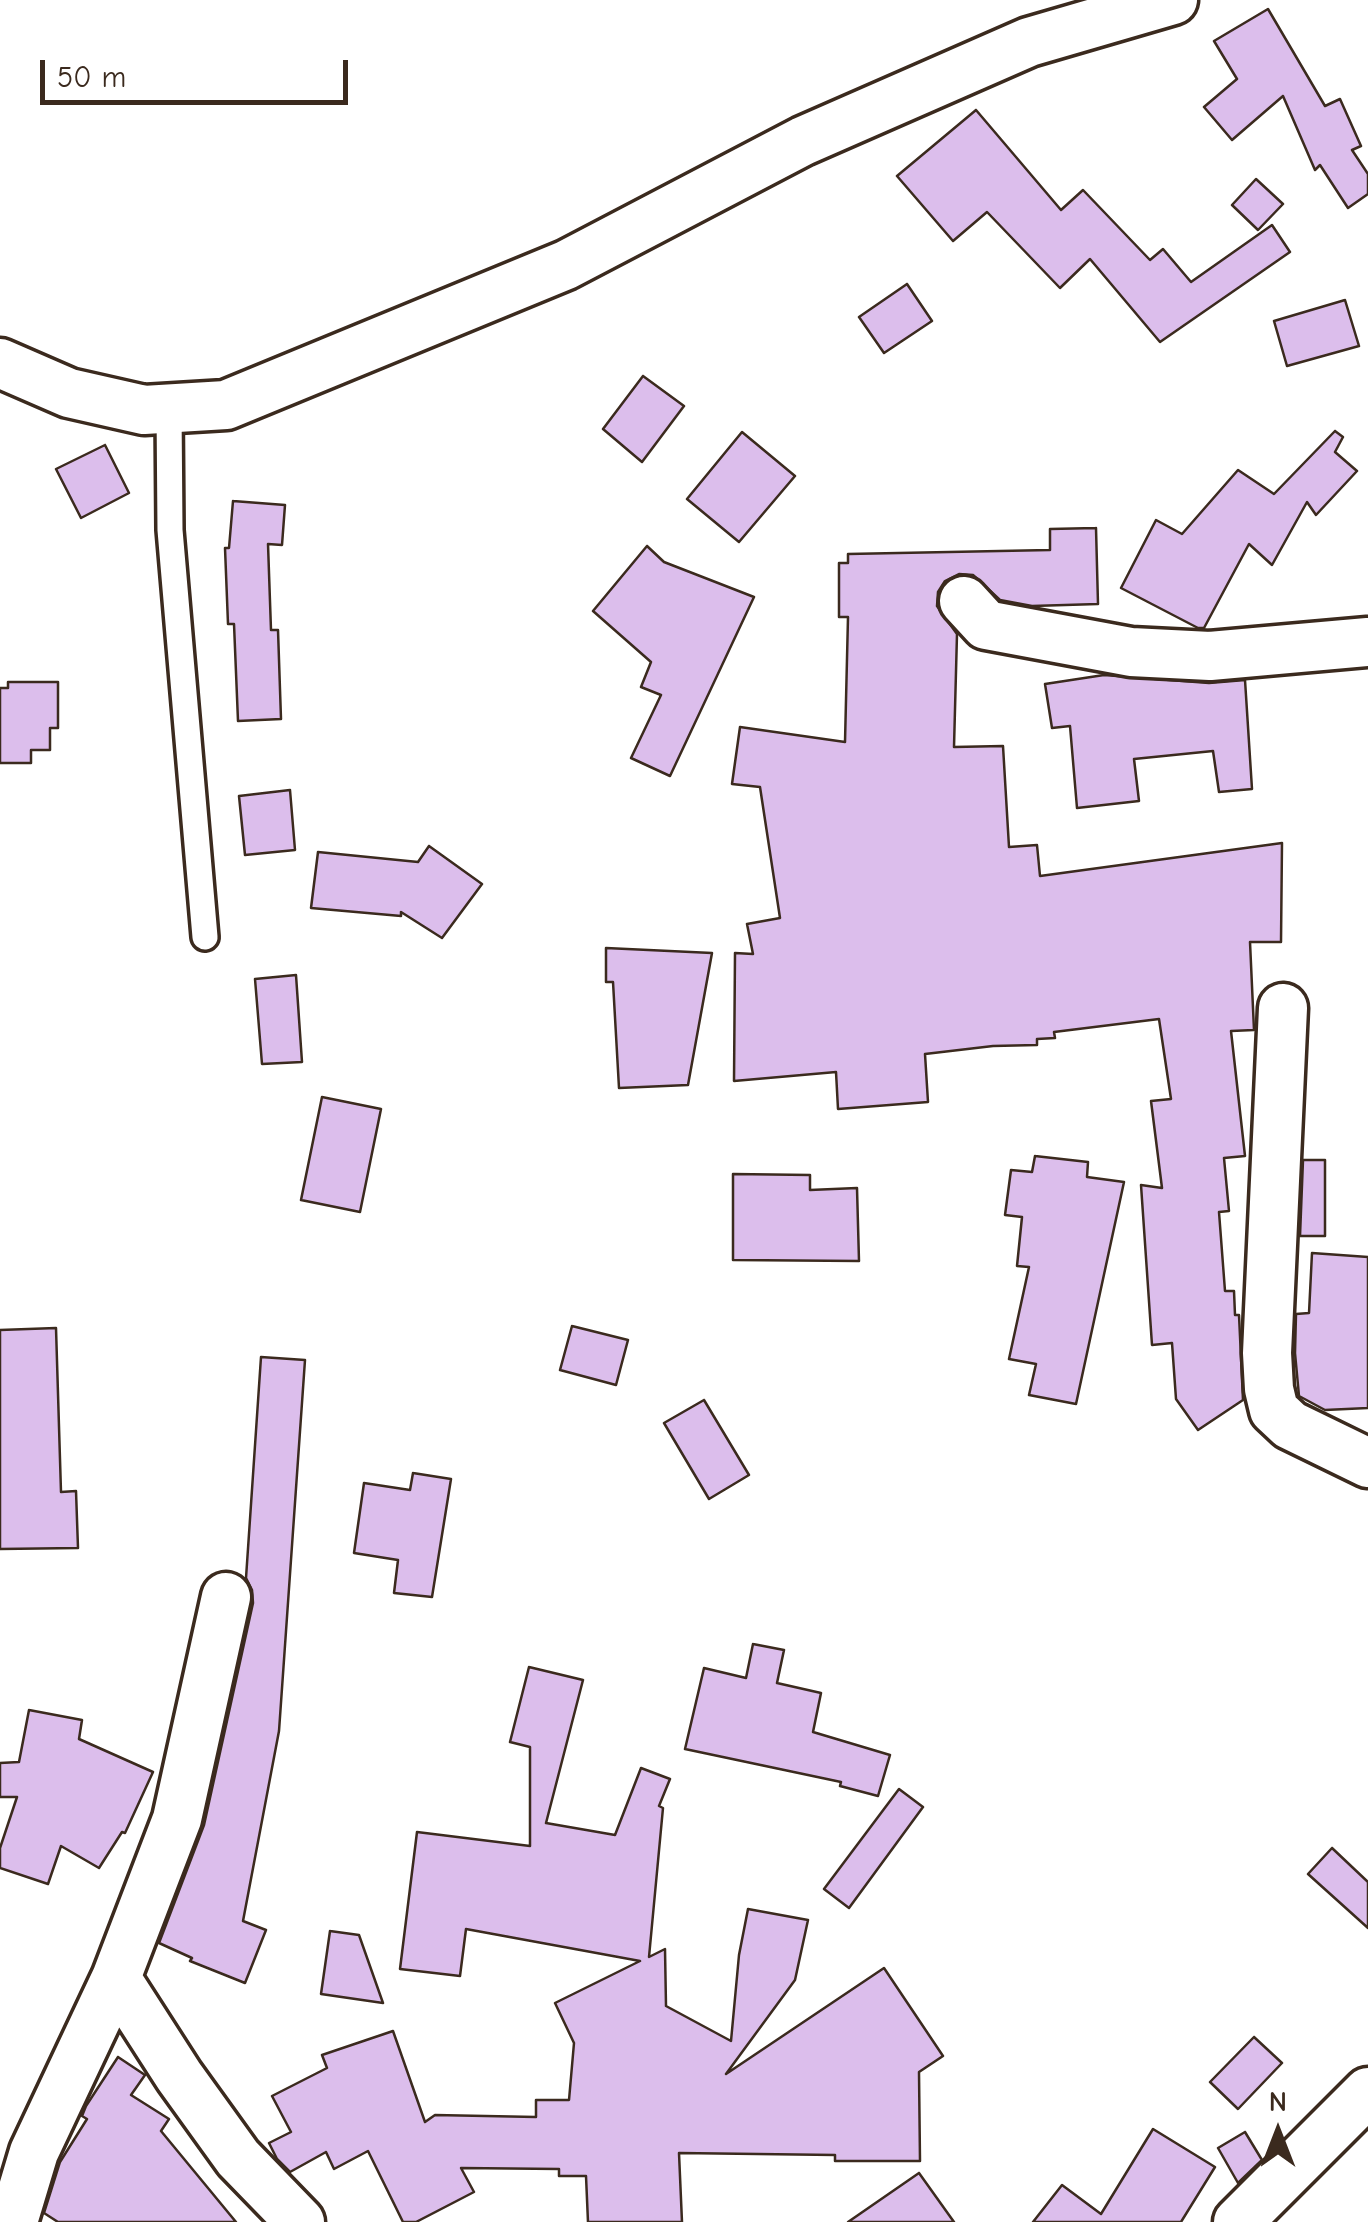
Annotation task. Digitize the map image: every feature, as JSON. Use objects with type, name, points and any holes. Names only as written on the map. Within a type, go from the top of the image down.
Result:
[{"type":"street","points":[[0,363],[69,392],[144,410],[226,405],[566,265],[804,141],[1029,42],[1173,0]]},
{"type":"street","points":[[964,601],[986,625],[1131,652],[1210,656],[1368,642]]},
{"type":"street","points":[[1283,1008],[1267,1353],[1269,1390],[1274,1410],[1290,1425],[1368,1464]]},
{"type":"street","points":[[13,2222],[34,2152],[116,1978],[178,1819],[226,1597]]},
{"type":"street","points":[[116,1978],[238,2158],[300,2222]]},
{"type":"street","points":[[1238,2222],[1368,2092]]},
{"type":"lane","points":[[169,409],[170,530],[205,936]]},
{"type":"building","points":[[1268,9],[1325,106],[1340,99],[1361,146],[1352,150],[1368,174],[1368,194],[1348,208],[1320,165],[1315,170],[1283,96],[1232,140],[1204,107],[1237,79],[1214,41]]},
{"type":"building","points":[[976,110],[1061,210],[1083,190],[1150,260],[1163,249],[1191,282],[1272,225],[1290,252],[1160,342],[1090,259],[1060,288],[987,212],[953,241],[897,176]]},
{"type":"building","points":[[1256,179],[1283,204],[1258,230],[1232,205]]},
{"type":"building","points":[[907,284],[932,321],[884,353],[859,317]]},
{"type":"building","points":[[1345,300],[1359,346],[1287,366],[1274,321]]},
{"type":"building","points":[[643,376],[684,406],[642,462],[603,429]]},
{"type":"building","points":[[1335,431],[1343,437],[1335,452],[1357,471],[1316,515],[1307,502],[1272,565],[1249,544],[1204,628],[1121,588],[1156,520],[1182,534],[1238,470],[1274,494]]},
{"type":"building","points":[[742,432],[795,476],[739,542],[687,499]]},
{"type":"building","points":[[105,445],[129,493],[81,518],[56,469]]},
{"type":"building","points":[[233,501],[285,505],[282,545],[268,544],[271,630],[278,630],[281,719],[238,721],[234,624],[228,624],[225,548],[229,548]]},
{"type":"building","points":[[1096,528],[1098,604],[1032,606],[1000,600],[973,575],[959,574],[945,581],[938,592],[937,606],[957,634],[954,747],[1003,746],[1009,847],[1037,845],[1040,876],[1282,843],[1281,942],[1250,942],[1254,1030],[1231,1031],[1245,1156],[1224,1158],[1229,1211],[1219,1212],[1225,1291],[1234,1291],[1235,1315],[1239,1315],[1243,1400],[1198,1430],[1176,1399],[1172,1343],[1152,1345],[1141,1185],[1162,1188],[1151,1101],[1171,1099],[1159,1019],[1054,1032],[1055,1038],[1037,1039],[1037,1045],[925,1054],[928,1102],[838,1109],[836,1072],[734,1081],[735,953],[753,954],[747,924],[780,918],[760,787],[732,784],[740,727],[845,742],[848,617],[839,617],[839,563],[848,563],[848,554],[1050,550],[1050,529]]},
{"type":"building","points":[[647,546],[664,562],[754,597],[670,776],[631,758],[661,695],[641,687],[651,662],[593,611]]},
{"type":"building","points":[[1104,675],[1209,683],[1245,680],[1252,789],[1219,792],[1213,751],[1134,759],[1139,801],[1077,808],[1070,726],[1052,728],[1045,684]]},
{"type":"building","points":[[8,682],[58,682],[58,728],[50,728],[50,750],[31,750],[31,763],[0,763],[0,688],[8,688]]},
{"type":"building","points":[[290,790],[295,850],[245,855],[239,796]]},
{"type":"building","points":[[429,846],[482,884],[442,938],[401,912],[401,916],[311,908],[318,852],[418,862]]},
{"type":"building","points":[[606,948],[712,953],[688,1085],[619,1088],[613,982],[606,982]]},
{"type":"building","points":[[296,975],[302,1062],[262,1064],[255,979]]},
{"type":"building","points":[[322,1097],[381,1109],[360,1212],[301,1200]]},
{"type":"building","points":[[1035,1156],[1088,1162],[1087,1177],[1124,1182],[1076,1404],[1029,1395],[1036,1364],[1009,1359],[1029,1267],[1017,1266],[1022,1217],[1005,1215],[1011,1170],[1032,1172]]},
{"type":"building","points":[[1303,1160],[1325,1160],[1325,1236],[1300,1236]]},
{"type":"building","points":[[733,1174],[810,1175],[810,1190],[857,1188],[859,1261],[733,1260]]},
{"type":"building","points":[[1312,1253],[1368,1257],[1368,1408],[1325,1410],[1299,1396],[1296,1314],[1309,1313]]},
{"type":"building","points":[[572,1326],[628,1340],[616,1385],[560,1370]]},
{"type":"building","points":[[56,1328],[61,1492],[76,1491],[78,1548],[0,1549],[0,1330]]},
{"type":"building","points":[[261,1357],[305,1360],[279,1731],[243,1921],[266,1930],[245,1983],[190,1961],[192,1958],[159,1943],[204,1825],[253,1603],[246,1578]]},
{"type":"building","points":[[704,1400],[749,1475],[709,1499],[664,1423]]},
{"type":"building","points":[[413,1473],[451,1479],[432,1597],[394,1593],[398,1560],[354,1553],[364,1483],[410,1490]]},
{"type":"building","points":[[753,1644],[784,1650],[777,1683],[821,1693],[813,1732],[890,1755],[878,1796],[840,1786],[841,1782],[685,1749],[704,1668],[746,1678]]},
{"type":"building","points":[[529,1667],[583,1680],[546,1823],[615,1835],[641,1768],[670,1779],[659,1806],[663,1808],[649,1957],[665,1949],[666,2006],[731,2041],[739,1955],[748,1909],[808,1920],[795,1980],[726,2074],[884,1968],[943,2056],[919,2072],[920,2161],[835,2161],[835,2155],[679,2153],[682,2222],[588,2222],[586,2176],[559,2176],[559,2169],[461,2168],[474,2192],[416,2222],[403,2222],[368,2151],[334,2169],[326,2152],[290,2172],[277,2159],[269,2143],[291,2132],[272,2096],[327,2068],[322,2055],[393,2031],[425,2122],[435,2115],[536,2117],[536,2100],[569,2100],[574,2043],[555,2003],[640,1961],[466,1929],[460,1976],[400,1969],[417,1832],[530,1846],[530,1747],[510,1742]]},
{"type":"building","points":[[29,1710],[82,1720],[79,1739],[153,1772],[125,1833],[122,1832],[99,1868],[61,1846],[48,1884],[0,1868],[0,1848],[17,1797],[0,1797],[0,1763],[19,1762]]},
{"type":"building","points":[[899,1789],[923,1807],[849,1908],[824,1889]]},
{"type":"building","points":[[1332,1848],[1368,1882],[1368,1928],[1308,1874]]},
{"type":"building","points":[[330,1931],[359,1935],[383,2003],[321,1994]]},
{"type":"building","points":[[1254,2037],[1282,2063],[1238,2109],[1210,2082]]},
{"type":"building","points":[[118,2057],[145,2075],[131,2095],[169,2119],[161,2131],[236,2222],[58,2222],[44,2213],[60,2162],[87,2119],[82,2116],[86,2106]]},
{"type":"building","points":[[1153,2129],[1215,2167],[1181,2222],[1033,2222],[1062,2185],[1101,2214]]},
{"type":"building","points":[[1245,2132],[1262,2160],[1238,2183],[1218,2148]]},
{"type":"building","points":[[919,2173],[954,2222],[848,2222]]}]
